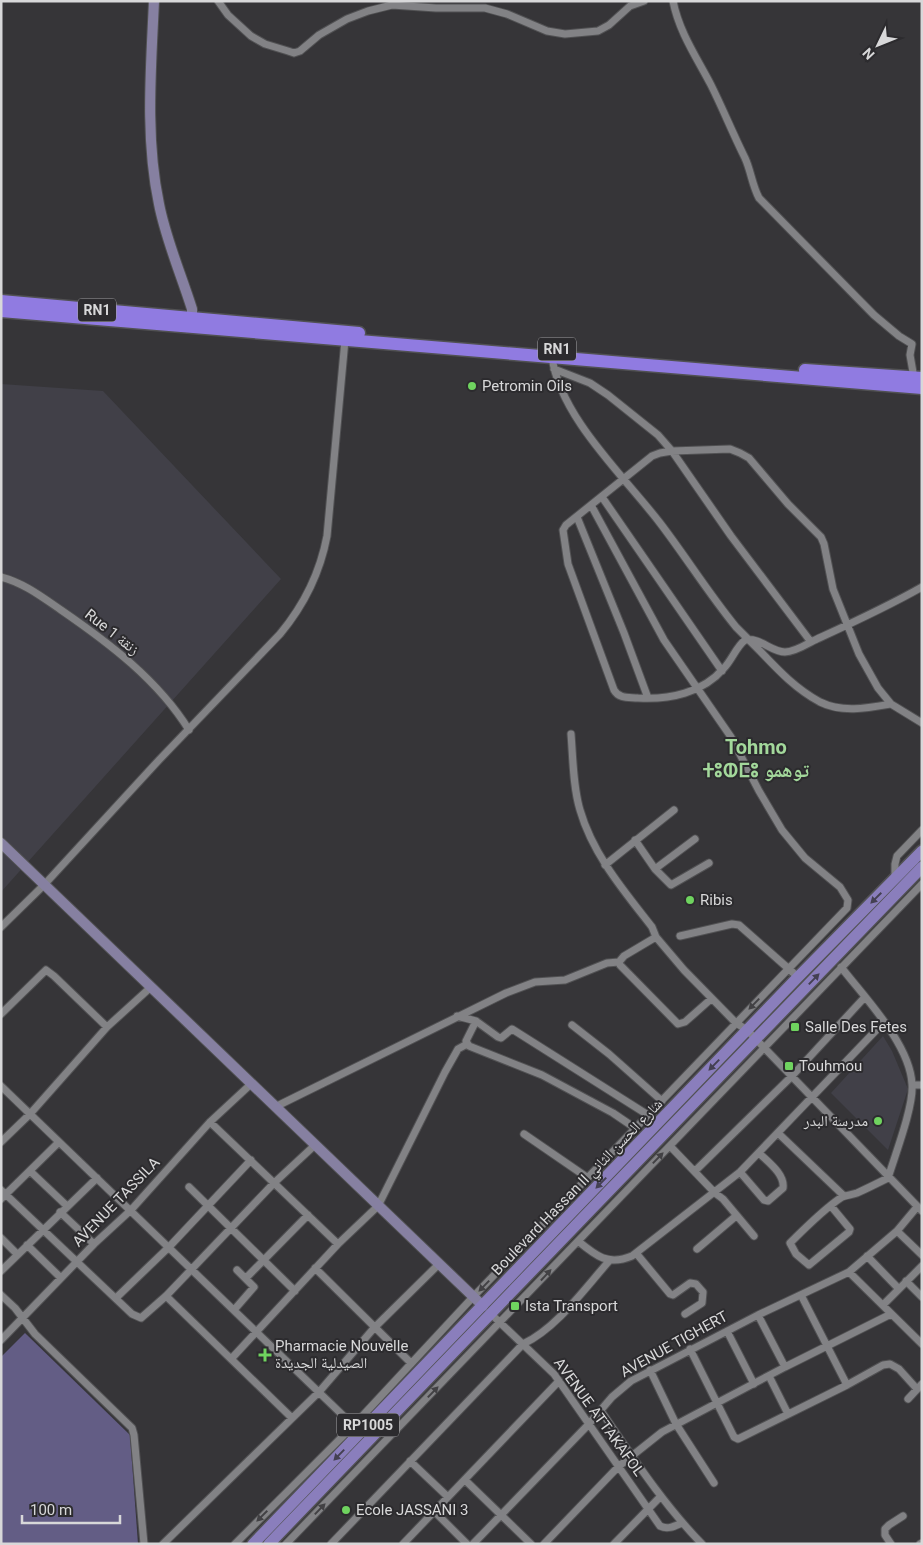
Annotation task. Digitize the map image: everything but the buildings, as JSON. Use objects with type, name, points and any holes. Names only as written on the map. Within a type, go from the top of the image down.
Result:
[{"type":"highway","name":"RN1","points":[[1,302],[553,363],[922,388]]},
{"type":"highway","name":"RN1","points":[[1,311],[192,323],[918,378]]},
{"type":"main road","name":"Boulevard Hassan II شارع الحسن الثاني","points":[[487,1310],[798,977],[922,851]]},
{"type":"main road","name":"Boulevard Hassan II شارع الحسن الثاني","points":[[256,1543],[361,1433],[761,1043],[922,867]]},
{"type":"main road","name":"Boulevard Hassan II شارع الحسن الثاني","points":[[269,1544],[361,1433]]},
{"type":"street","points":[[154,1],[151,76],[152,159],[156,191],[163,222],[190,302],[192,323]]},
{"type":"street","points":[[218,1],[228,15],[251,36],[265,44],[294,52],[347,19],[392,5],[436,8],[485,8],[507,14],[547,31],[565,34],[598,31],[609,25],[630,6],[644,1]]},
{"type":"street","points":[[673,1],[687,42],[749,166],[752,183],[759,198],[874,315],[899,336],[912,344],[910,355],[918,378]]},
{"type":"street","points":[[1,927],[44,885],[292,620],[315,579],[323,556],[327,536],[345,340]]},
{"type":"street","points":[[553,363],[608,395],[658,435],[672,451],[731,536],[811,642]]},
{"type":"street","points":[[553,363],[558,381],[573,412],[602,453],[659,522],[723,610],[748,640],[796,687],[823,703],[838,708],[861,709],[891,704]]},
{"type":"street","points":[[922,586],[880,611],[848,625],[794,650],[780,651],[754,640],[742,642],[722,671],[708,683],[697,689],[675,696],[622,697],[616,694],[614,690],[565,550],[562,530],[652,456],[672,451],[730,449],[740,453],[753,462],[788,504],[821,537],[833,589],[848,625],[859,654],[878,688],[891,704],[922,723]]},
{"type":"street","points":[[602,497],[722,671]]},
{"type":"street","points":[[236,1544],[361,1433],[411,1363],[847,908],[848,900],[834,881],[805,858],[782,830],[731,737],[664,640],[591,505]]},
{"type":"street","points":[[577,517],[648,698]]},
{"type":"street","name":"Rue 1 زنقة","points":[[1,578],[16,582],[32,591],[109,645],[162,693],[189,730]]},
{"type":"street","points":[[571,734],[579,809],[590,836],[604,865],[652,927],[656,938],[711,999],[736,1023],[748,1030],[761,1043],[919,1209]]},
{"type":"street","points":[[604,865],[674,810]]},
{"type":"street","points":[[896,878],[895,864],[897,856],[922,830]]},
{"type":"street","points":[[655,869],[696,839]]},
{"type":"street","points":[[635,840],[655,869],[671,885],[709,863]]},
{"type":"street","points":[[1,843],[487,1310]]},
{"type":"street","points":[[286,1544],[670,1146],[761,1043],[922,884]]},
{"type":"street","points":[[680,936],[735,924],[739,925],[798,977]]},
{"type":"street","points":[[275,1107],[506,992],[535,982],[566,980],[607,963],[619,962],[624,956],[656,938]]},
{"type":"street","points":[[619,962],[678,1024],[685,1022],[711,999]]},
{"type":"street","points":[[831,1206],[850,1229],[849,1232],[808,1265],[796,1254],[790,1244],[831,1206],[844,1196],[850,1196],[888,1178],[910,1105],[912,1084],[903,1050],[884,1022],[840,967]]},
{"type":"street","points":[[1,1014],[46,970],[107,1027]]},
{"type":"street","points":[[1,1142],[30,1114],[107,1027],[151,987]]},
{"type":"street","points":[[695,1171],[792,1076],[864,998]]},
{"type":"street","points":[[457,1016],[476,1021],[501,1038],[512,1029],[648,1115]]},
{"type":"street","points":[[467,1044],[466,1042],[476,1021]]},
{"type":"street","points":[[578,1241],[596,1256],[610,1260],[621,1260],[636,1253],[740,1172],[884,1022]]},
{"type":"street","points":[[572,1025],[609,1054],[662,1101]]},
{"type":"street","points":[[467,1044],[542,1075],[613,1113],[635,1128]]},
{"type":"street","points":[[232,1358],[338,1244],[378,1206],[445,1072],[458,1049],[467,1044]]},
{"type":"street","name":"AVENUE TASSILA","points":[[1,1340],[94,1244],[130,1210],[210,1122],[251,1084]]},
{"type":"street","points":[[912,1084],[922,1085]]},
{"type":"street","points":[[1,1086],[361,1433]]},
{"type":"street","points":[[210,1122],[338,1244]]},
{"type":"street","points":[[778,1133],[844,1196]]},
{"type":"street","points":[[524,1134],[588,1178]]},
{"type":"street","points":[[59,1142],[3,1195],[135,1317],[141,1318],[166,1296],[274,1183],[315,1145]]},
{"type":"street","points":[[670,1146],[715,1193],[724,1199],[754,1236]]},
{"type":"street","points":[[740,1172],[764,1200],[768,1201],[783,1188],[784,1182],[778,1173],[759,1153]]},
{"type":"street","points":[[116,1298],[169,1247],[250,1160]]},
{"type":"street","points":[[30,1171],[67,1206]]},
{"type":"street","points":[[1,1271],[97,1178]]},
{"type":"street","points":[[189,1187],[295,1291]]},
{"type":"street","name":"AVENUE TIGHERT","points":[[473,1544],[612,1397],[631,1380],[758,1314],[801,1296],[849,1272],[897,1231],[919,1209]]},
{"type":"street","points":[[60,1212],[94,1244]]},
{"type":"street","points":[[246,1278],[308,1215]]},
{"type":"street","points":[[697,1249],[736,1216]]},
{"type":"street","points":[[897,1231],[922,1255]]},
{"type":"street","points":[[1,1238],[17,1254]]},
{"type":"street","points":[[27,1245],[61,1278]]},
{"type":"street","points":[[636,1253],[670,1294],[673,1295],[690,1283],[696,1284],[703,1292],[702,1304],[685,1314]]},
{"type":"street","points":[[867,1256],[899,1289]]},
{"type":"street","points":[[331,1544],[524,1344],[537,1338],[550,1328],[610,1260]]},
{"type":"street","points":[[164,1544],[319,1392],[374,1328],[439,1264]]},
{"type":"street","points":[[883,1305],[922,1266]]},
{"type":"street","points":[[315,1268],[411,1363]]},
{"type":"street","points":[[234,1310],[254,1288],[237,1270]]},
{"type":"street","points":[[849,1272],[922,1344]]},
{"type":"street","points":[[906,1281],[922,1297]]},
{"type":"street","points":[[1,1295],[35,1334],[132,1428],[144,1544]]},
{"type":"street","points":[[166,1296],[292,1418]]},
{"type":"street","points":[[801,1296],[847,1385]]},
{"type":"street","name":"AVENUE ATTAKAFOL","points":[[487,1310],[524,1344],[559,1381],[660,1526],[665,1528],[682,1523]]},
{"type":"street","points":[[758,1314],[785,1367]]},
{"type":"street","points":[[544,1544],[618,1467],[662,1432],[891,1314]]},
{"type":"street","points":[[727,1331],[754,1384]]},
{"type":"street","points":[[690,1349],[734,1437],[738,1439],[883,1365],[890,1364],[899,1369],[919,1386],[908,1399]]},
{"type":"street","points":[[650,1370],[676,1424],[714,1483]]},
{"type":"street","points":[[769,1376],[788,1414]]},
{"type":"street","points":[[403,1544],[559,1381]]},
{"type":"street","points":[[600,1411],[682,1523],[702,1544]]},
{"type":"street","points":[[410,1462],[448,1497]]},
{"type":"street","points":[[465,1480],[531,1544]]},
{"type":"street","points":[[614,1544],[662,1496]]},
{"type":"street","points":[[435,1512],[467,1544]]},
{"type":"street","points":[[891,1544],[885,1535],[885,1529],[889,1524],[903,1516]]},
{"type":"shaded area","points":[[1,384],[103,391],[281,579],[1,892]]},
{"type":"shaded area","name":"مدرسة البدر","points":[[883,1036],[892,1051],[908,1089],[888,1150],[831,1093]]},
{"type":"shaded area","points":[[25,1333],[130,1435],[138,1544],[1,1544],[1,1357]]},
{"type":"place","name":"Petromin Oils","points":[[472,386]]},
{"type":"place","name":"Ribis","points":[[690,900]]},
{"type":"place","name":"Salle Des Fetes","points":[[795,1027]]},
{"type":"place","name":"Touhmou","points":[[789,1066]]},
{"type":"place","name":"مدرسة البدر","points":[[878,1121]]},
{"type":"place","name":"Ista Transport","points":[[515,1306]]},
{"type":"place","name":"Pharmacie Nouvelle الصيدلية الجديدة","points":[[265,1355]]},
{"type":"place","name":"Ecole JASSANI 3","points":[[346,1510]]},
{"type":"district","name":"Tohmo ⵜⵓⵀⵎⵓ توهمو","points":[[756,758]]}]
